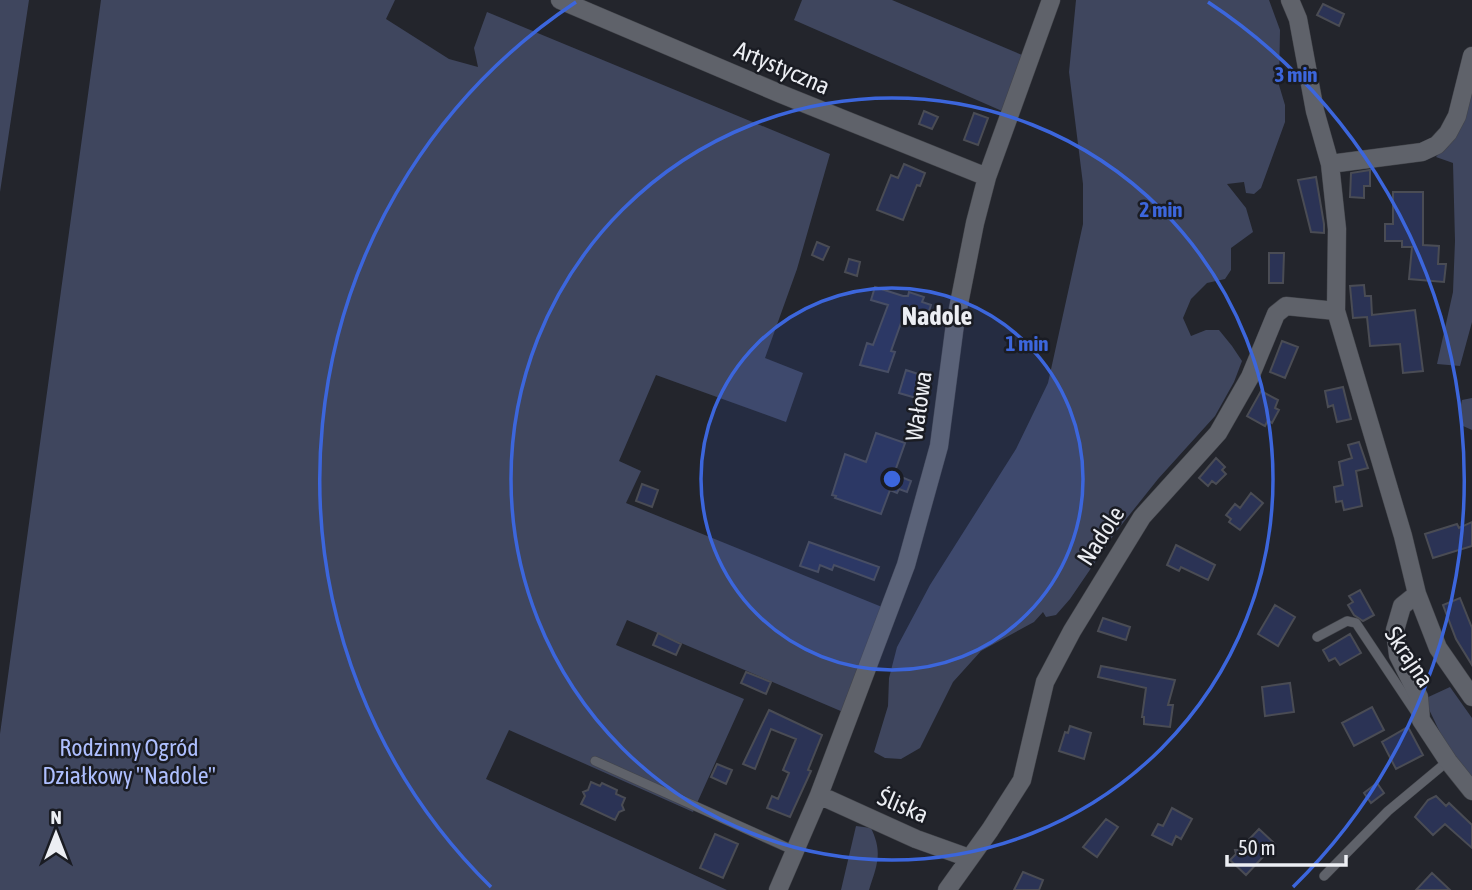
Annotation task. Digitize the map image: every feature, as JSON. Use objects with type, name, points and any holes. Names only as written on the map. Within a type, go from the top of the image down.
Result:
[{"type":"street","name":"Artystyczna","points":[[560,0],[781,94],[987,177]]},
{"type":"street","name":"Wałowa","points":[[778,890],[820,795],[906,565],[939,446],[963,275],[987,177],[1051,0]]},
{"type":"street","points":[[1290,0],[1298,19],[1315,111],[1330,164],[1337,229],[1336,311],[1403,536],[1417,594],[1438,648],[1472,698]]},
{"type":"street","points":[[1330,164],[1422,152],[1437,145],[1457,117],[1472,56]]},
{"type":"street","name":"Nadole","points":[[947,890],[1022,780],[1045,682],[1072,631],[1142,517],[1218,433],[1250,377],[1276,314],[1286,306],[1336,311]]},
{"type":"street","name":"Skrajna","points":[[1417,594],[1402,606],[1395,630],[1398,655],[1419,697],[1421,720],[1472,791]]},
{"type":"street","name":"Śliska","points":[[820,795],[916,839],[969,858]]},
{"type":"lane","name":"Skrajna","points":[[1317,637],[1347,621],[1356,623],[1421,720]]},
{"type":"lane","points":[[595,761],[795,850]]},
{"type":"lane","points":[[1324,876],[1388,811],[1448,761]]},
{"type":"green space","points":[[0,0],[29,0],[0,192]]},
{"type":"green space","name":"Rodzinny Ogród Działkowy \"Nadole\"","points":[[101,0],[395,0],[386,19],[449,59],[478,67],[474,48],[487,12],[830,154],[797,269],[765,358],[803,373],[786,422],[656,375],[619,461],[641,471],[626,503],[882,607],[843,712],[627,620],[616,645],[744,699],[693,812],[509,730],[486,779],[727,890],[0,890],[0,734]]},
{"type":"green space","points":[[802,0],[892,0],[1022,55],[1002,111],[794,20]]},
{"type":"green space","points":[[1076,0],[1269,0],[1280,30],[1279,85],[1285,105],[1285,122],[1261,188],[1254,194],[1246,193],[1244,182],[1227,184],[1246,208],[1253,232],[1231,248],[1231,270],[1225,279],[1207,283],[1191,299],[1183,318],[1191,336],[1206,330],[1219,330],[1242,361],[1215,416],[1158,479],[1056,615],[1046,617],[1043,612],[1034,622],[981,651],[953,682],[920,748],[901,759],[885,758],[874,752],[888,706],[889,678],[897,647],[930,585],[1016,449],[1048,383],[1083,224],[1083,184],[1069,72]]},
{"type":"green space","points":[[1472,83],[1472,322],[1460,366],[1437,364],[1453,292],[1455,241],[1453,163],[1436,157],[1456,133]]},
{"type":"green space","points":[[1472,398],[1472,430],[1463,426],[1460,409],[1462,400]]},
{"type":"green space","points":[[1450,687],[1472,718],[1472,784],[1459,772],[1424,699]]},
{"type":"green space","points":[[856,826],[871,828],[878,852],[876,866],[869,890],[841,890]]},
{"type":"building","points":[[1323,4],[1344,14],[1339,26],[1317,15]]},
{"type":"building","points":[[924,111],[938,117],[932,129],[919,124]]},
{"type":"building","points":[[974,113],[988,118],[978,145],[964,140]]},
{"type":"building","points":[[904,164],[925,173],[920,186],[917,185],[903,220],[877,210],[891,175],[898,178]]},
{"type":"building","points":[[1370,170],[1370,186],[1364,186],[1364,198],[1350,197],[1351,173]]},
{"type":"building","points":[[1316,177],[1324,233],[1311,232],[1298,180]]},
{"type":"building","points":[[1393,192],[1423,192],[1423,245],[1439,246],[1438,264],[1446,264],[1444,282],[1409,279],[1412,247],[1402,247],[1402,241],[1385,241],[1385,224],[1393,224]]},
{"type":"building","points":[[817,242],[829,247],[823,260],[812,255]]},
{"type":"building","points":[[1269,253],[1284,253],[1283,283],[1269,283]]},
{"type":"building","points":[[849,259],[860,262],[857,276],[845,272]]},
{"type":"building","points":[[1364,285],[1365,296],[1371,296],[1372,315],[1415,310],[1423,371],[1403,373],[1400,344],[1370,346],[1367,317],[1353,318],[1350,286]]},
{"type":"building","points":[[875,287],[903,296],[908,296],[909,292],[924,297],[922,302],[931,305],[927,317],[906,309],[891,351],[895,352],[888,372],[860,365],[867,343],[873,345],[888,305],[871,300]]},
{"type":"building","points":[[1282,341],[1298,347],[1285,378],[1270,372]]},
{"type":"building","points":[[906,370],[930,378],[923,400],[899,393]]},
{"type":"building","points":[[1343,387],[1351,419],[1337,422],[1333,405],[1328,407],[1325,391]]},
{"type":"building","points":[[1261,391],[1278,400],[1275,408],[1279,410],[1272,423],[1268,420],[1265,426],[1247,416]]},
{"type":"building","points":[[876,433],[905,443],[894,474],[911,481],[907,492],[899,489],[897,493],[890,490],[881,514],[832,495],[845,454],[866,462]]},
{"type":"building","points":[[1359,442],[1368,468],[1356,471],[1362,506],[1344,510],[1342,501],[1336,502],[1334,487],[1343,485],[1339,462],[1352,458],[1348,445]]},
{"type":"building","points":[[1216,458],[1225,467],[1222,470],[1226,474],[1216,484],[1212,481],[1208,486],[1199,478]]},
{"type":"building","points":[[642,484],[658,490],[652,507],[636,501]]},
{"type":"building","points":[[1251,493],[1263,503],[1240,530],[1229,522],[1231,519],[1226,515],[1235,504],[1240,508]]},
{"type":"building","points":[[1472,522],[1472,546],[1433,558],[1425,534],[1457,524],[1459,528]]},
{"type":"building","points":[[809,542],[879,567],[874,580],[834,565],[832,570],[820,565],[818,572],[800,566]]},
{"type":"building","points":[[1176,545],[1215,565],[1208,580],[1181,567],[1179,571],[1167,565]]},
{"type":"building","points":[[1360,590],[1374,615],[1363,621],[1354,615],[1348,605],[1353,602],[1349,596]]},
{"type":"building","points":[[1460,598],[1472,628],[1472,665],[1456,639],[1443,605]]},
{"type":"building","points":[[1275,605],[1295,617],[1278,646],[1258,634]]},
{"type":"building","points":[[1103,618],[1130,627],[1126,640],[1098,631]]},
{"type":"building","points":[[658,633],[681,644],[676,655],[653,645]]},
{"type":"building","points":[[1350,634],[1361,653],[1340,665],[1335,658],[1329,661],[1323,650]]},
{"type":"building","points":[[1101,666],[1175,680],[1168,705],[1173,705],[1170,727],[1144,724],[1142,717],[1146,688],[1098,677]]},
{"type":"building","points":[[746,672],[771,682],[766,694],[741,683]]},
{"type":"building","points":[[1290,683],[1294,712],[1265,716],[1262,687]]},
{"type":"building","points":[[1372,707],[1384,730],[1354,746],[1342,723]]},
{"type":"building","points":[[769,710],[822,735],[808,770],[811,771],[790,817],[767,808],[772,796],[778,799],[789,773],[783,770],[796,739],[771,729],[755,769],[743,764]]},
{"type":"building","points":[[1070,726],[1091,733],[1084,759],[1059,751],[1065,732],[1068,733]]},
{"type":"building","points":[[1408,727],[1423,755],[1396,769],[1382,742]]},
{"type":"building","points":[[717,764],[732,770],[726,784],[711,777]]},
{"type":"building","points":[[591,782],[600,786],[602,783],[617,790],[616,794],[625,798],[622,805],[624,810],[619,812],[615,820],[581,804],[585,796],[583,792],[588,790]]},
{"type":"building","points":[[1377,783],[1384,793],[1371,803],[1364,793]]},
{"type":"building","points":[[1436,796],[1446,806],[1449,803],[1472,825],[1472,848],[1445,824],[1433,835],[1415,817],[1428,800]]},
{"type":"building","points":[[1172,808],[1192,819],[1181,839],[1176,836],[1172,845],[1152,835],[1158,824],[1163,826]]},
{"type":"building","points":[[1106,819],[1118,827],[1097,857],[1083,847]]},
{"type":"building","points":[[1259,829],[1275,844],[1246,875],[1230,860],[1236,854],[1235,850],[1239,850]]},
{"type":"building","points":[[715,834],[738,844],[723,878],[700,868]]},
{"type":"building","points":[[1023,872],[1043,880],[1039,890],[1014,890]]},
{"type":"building","points":[[1432,873],[1450,890],[1416,890]]},
{"type":"district","name":"Nadole","points":[[937,316]]}]
